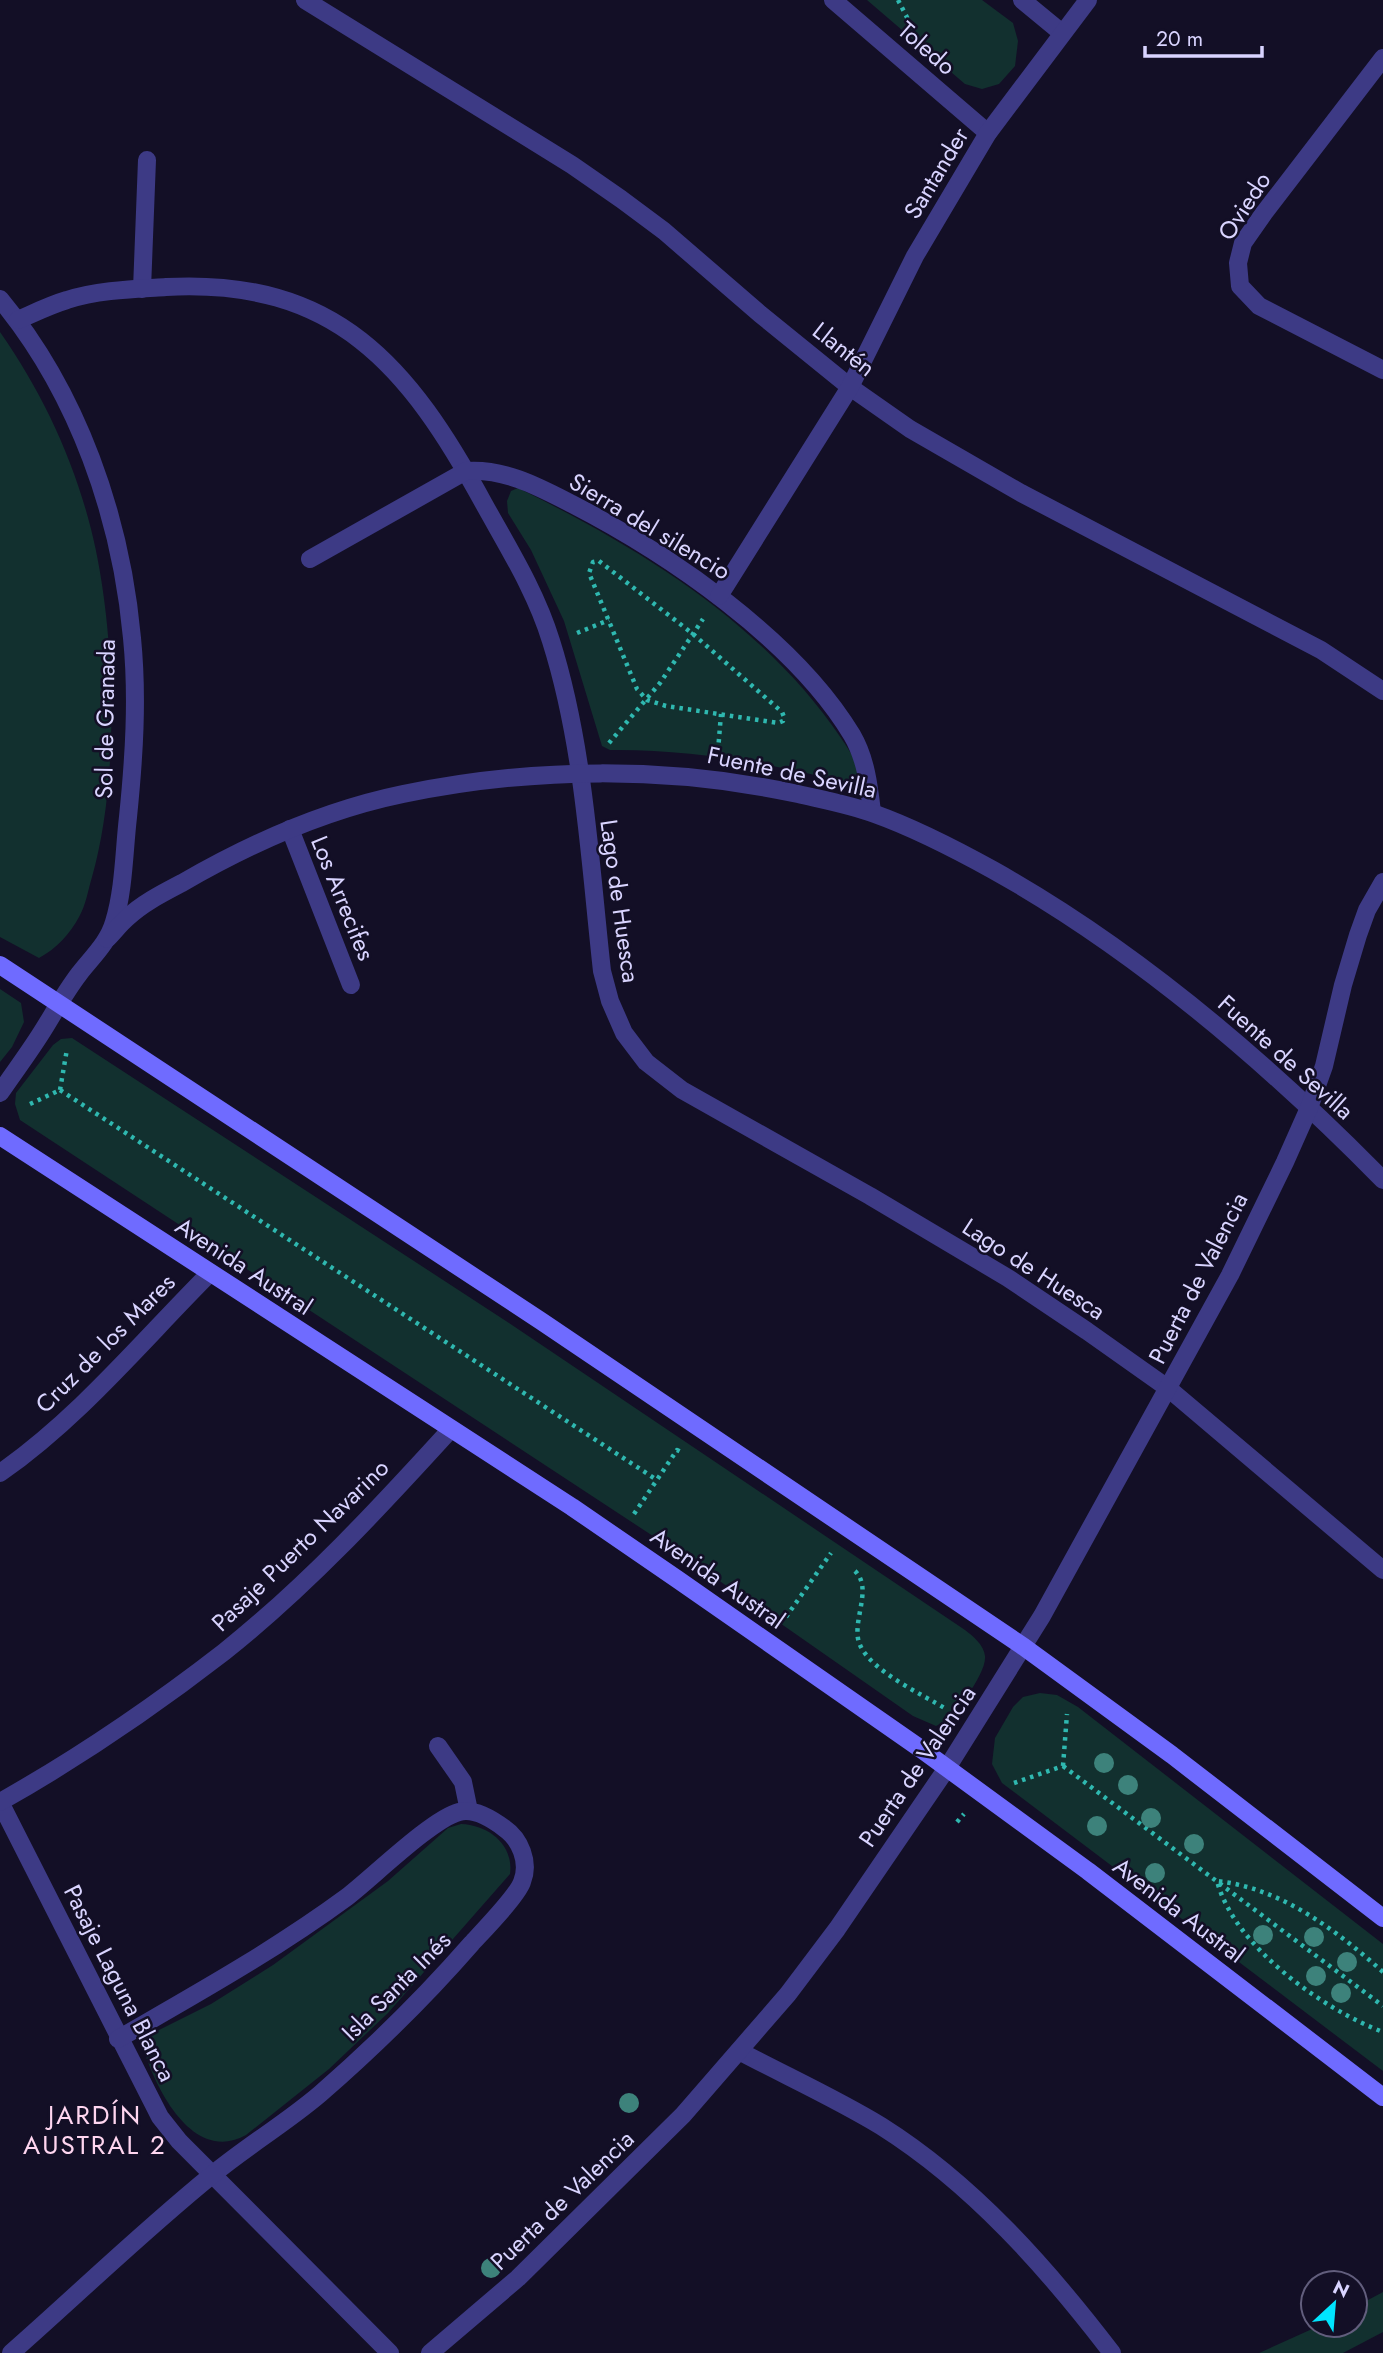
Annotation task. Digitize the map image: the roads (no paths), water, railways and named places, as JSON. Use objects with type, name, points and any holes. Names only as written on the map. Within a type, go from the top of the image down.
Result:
[{"type":"main road","points":[[0,965],[541,1321],[1024,1647],[1161,1747],[1383,1918]]},
{"type":"main road","name":"Avenida Austral","points":[[0,1136],[677,1579],[947,1768],[1088,1871],[1383,2097]]},
{"type":"street","name":"Llantén","points":[[305,0],[572,165],[621,199],[664,231],[850,387],[910,429],[1079,524],[1321,650],[1383,691]]},
{"type":"street","name":"Toledo","points":[[833,0],[988,133]]},
{"type":"street","points":[[1022,0],[1062,33]]},
{"type":"street","name":"Santander","points":[[719,596],[850,387],[915,256],[988,133],[1088,0]]},
{"type":"street","name":"Oviedo","points":[[1383,58],[1264,213],[1243,243],[1238,263],[1241,286],[1259,306],[1383,370]]},
{"type":"street","points":[[142,289],[146,160]]},
{"type":"street","name":"Lago de Huesca","points":[[18,320],[67,299],[200,285],[235,289],[298,303],[328,317],[374,351],[429,414],[467,471],[531,588],[547,631],[567,706],[579,774],[602,971],[610,1001],[624,1033],[646,1062],[682,1090],[1008,1278],[1169,1389],[1383,1570]]},
{"type":"street","name":"Sol de Granada","points":[[0,299],[18,320],[64,396],[86,445],[110,519],[127,599],[132,638],[135,733],[117,908],[107,939],[58,1003],[0,1093]]},
{"type":"street","name":"Sierra del silencio","points":[[467,471],[484,470],[502,474],[558,497],[624,533],[719,596],[786,654],[841,719],[863,757],[872,812]]},
{"type":"street","points":[[310,559],[467,471]]},
{"type":"street","name":"Fuente de Sevilla","points":[[107,939],[127,918],[148,903],[218,862],[339,810],[435,787],[485,780],[632,773],[716,778],[872,812],[917,830],[1024,887],[1092,930],[1218,1027],[1309,1108],[1383,1180]]},
{"type":"street","name":"Los Arrecifes","points":[[290,829],[351,985]]},
{"type":"street","name":"Puerta de Valencia","points":[[430,2353],[518,2278],[683,2115],[788,1994],[837,1929],[947,1768],[1024,1647],[1230,1275],[1309,1108],[1324,1066],[1350,957],[1367,910],[1383,882]]},
{"type":"street","name":"Cruz de los Mares","points":[[0,1473],[69,1417],[124,1365],[210,1273]]},
{"type":"street","name":"Pasaje Puerto Navarino","points":[[0,1802],[111,1733],[225,1651],[324,1562],[451,1429]]},
{"type":"street","points":[[118,2039],[213,1985],[302,1929],[429,1830],[458,1812],[469,1811],[463,1782],[438,1746]]},
{"type":"street","name":"Pasaje Laguna Blanca","points":[[0,1802],[118,2039],[160,2117],[179,2141],[390,2353]]},
{"type":"street","name":"Isla Santa Inés","points":[[9,2353],[213,2174],[319,2095],[394,2027],[491,1922],[522,1882],[525,1865],[513,1835],[485,1816],[469,1811]]},
{"type":"street","points":[[739,2051],[881,2127],[954,2180],[1042,2267],[1112,2353]]},
{"type":"street","points":[[0,2342],[9,2353]]},
{"type":"district","name":"JARDÍN AUSTRAL 2","points":[[95,2130]]}]
